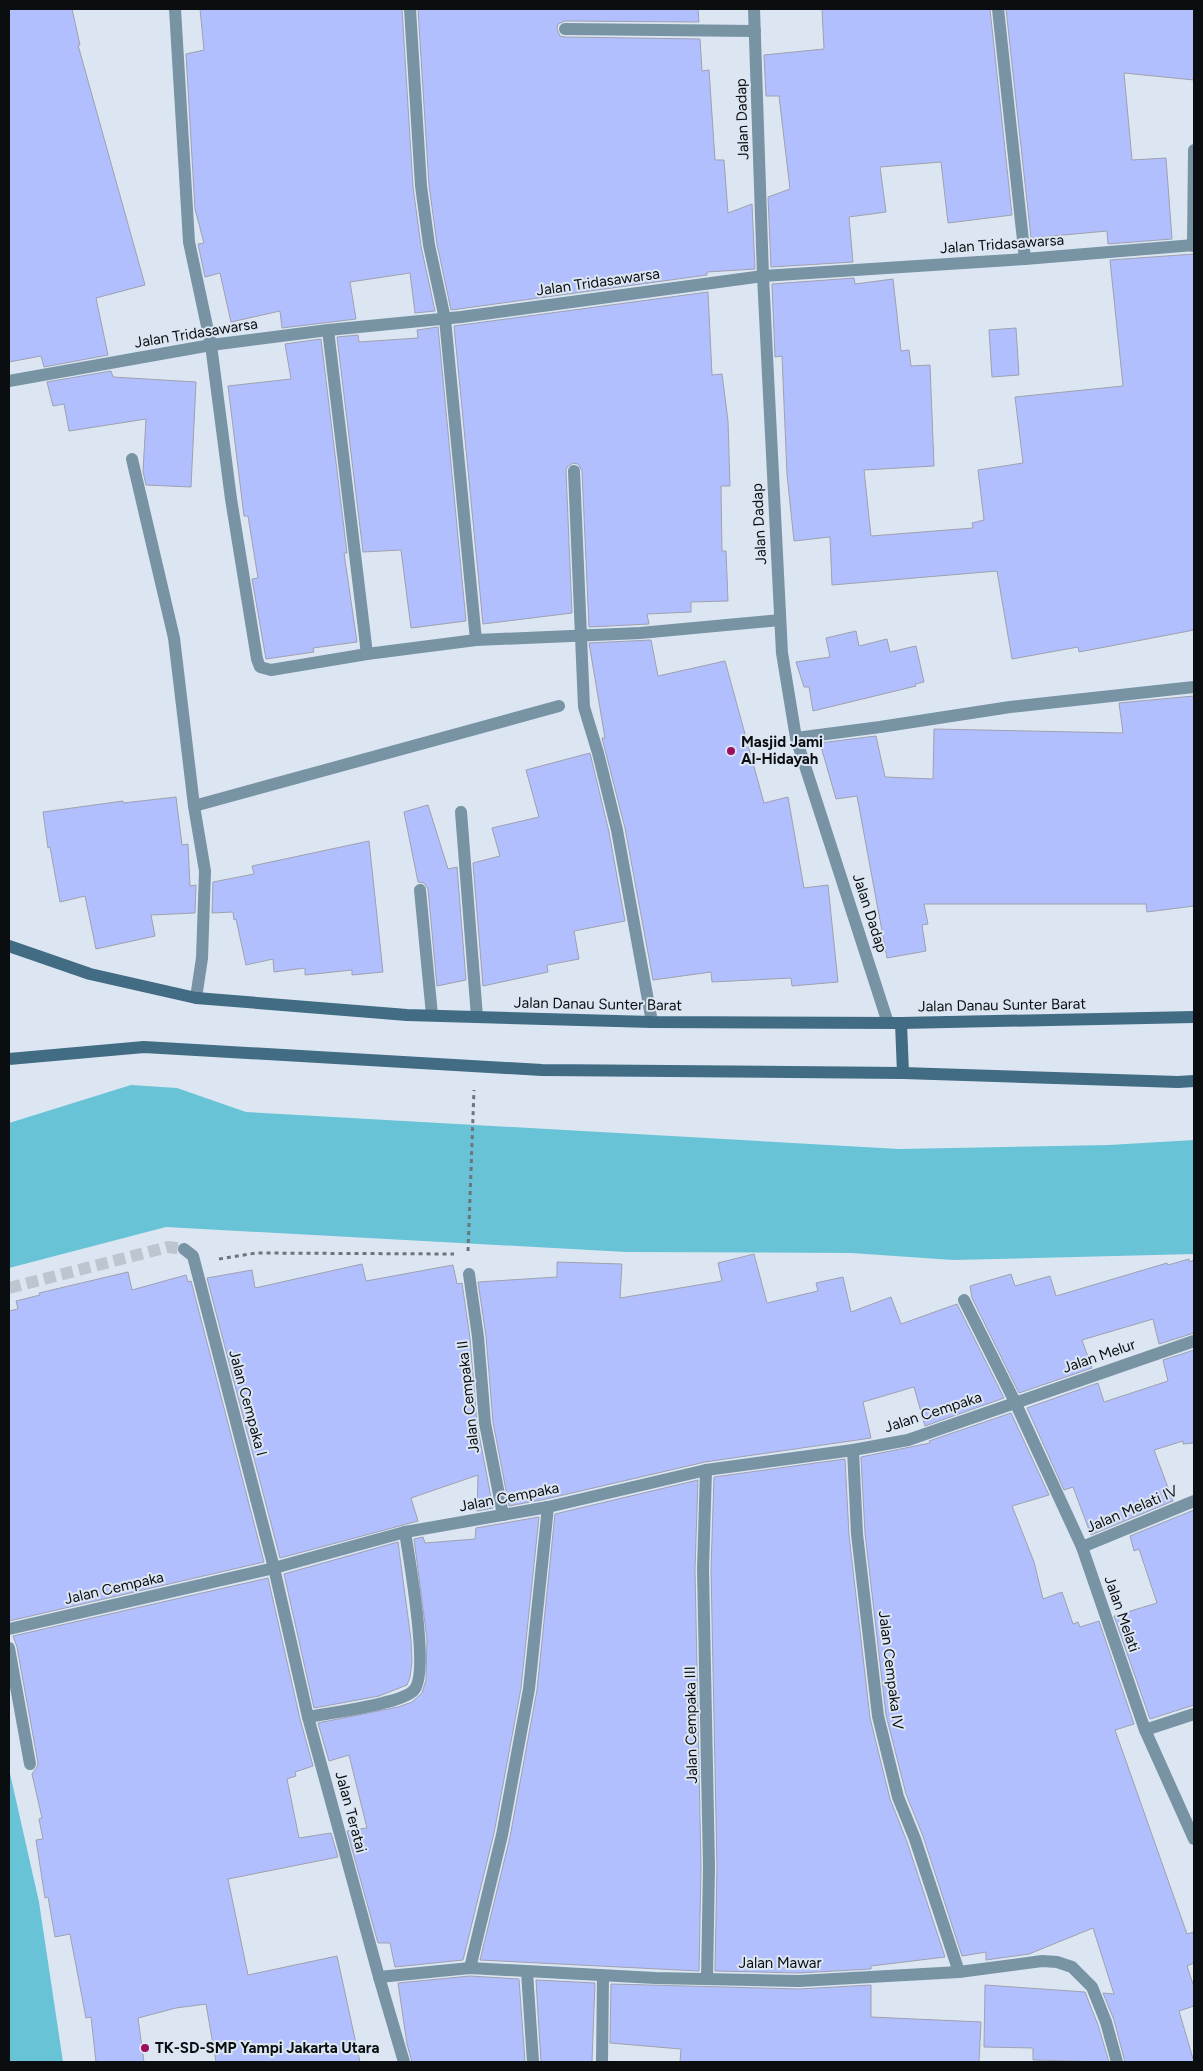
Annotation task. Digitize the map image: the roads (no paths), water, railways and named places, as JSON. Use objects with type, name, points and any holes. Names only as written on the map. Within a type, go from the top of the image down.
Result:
[{"type":"main road","name":"Jalan Danau Sunter Barat","points":[[9,946],[90,974],[196,998],[432,1016],[652,1022],[901,1023],[1194,1016]]},
{"type":"main road","points":[[901,1023],[903,1073]]},
{"type":"main road","points":[[9,1058],[144,1047],[542,1070],[903,1073],[1168,1082],[1194,1081]]},
{"type":"street","points":[[175,9],[189,242],[210,345],[231,499],[259,664],[262,669],[270,670],[367,654],[476,640],[640,633],[780,620]]},
{"type":"street","points":[[410,9],[421,186],[430,245],[445,319],[476,640]]},
{"type":"street","name":"Jalan Dadap","points":[[754,9],[763,276],[782,653],[796,738],[888,1022]]},
{"type":"street","points":[[998,9],[1025,259]]},
{"type":"street","points":[[565,29],[755,31]]},
{"type":"street","points":[[1193,246],[1194,150]]},
{"type":"street","name":"Jalan Tridasawarsa","points":[[9,381],[210,345],[328,330],[445,319],[763,276],[1193,246]]},
{"type":"street","points":[[328,330],[367,654]]},
{"type":"street","points":[[132,459],[174,638],[194,806],[205,871],[202,958],[196,998]]},
{"type":"street","points":[[574,471],[584,707],[598,754],[616,830],[652,1022]]},
{"type":"street","points":[[796,738],[1010,707],[1194,687]]},
{"type":"street","points":[[194,806],[559,706]]},
{"type":"street","points":[[461,812],[477,1017]]},
{"type":"street","points":[[420,890],[432,1016]]},
{"type":"street","name":"Jalan Cempaka I","points":[[184,1249],[194,1256],[274,1568]]},
{"type":"street","name":"Jalan Cempaka II","points":[[469,1274],[478,1337],[485,1423],[503,1515]]},
{"type":"street","name":"Jalan Melati","points":[[964,1300],[1015,1402],[1082,1547],[1145,1730],[1194,1839]]},
{"type":"street","name":"Jalan Melur","points":[[1015,1402],[1194,1341]]},
{"type":"street","name":"Jalan Cempaka","points":[[9,1629],[274,1568],[405,1532],[548,1507],[706,1470],[853,1450],[908,1440],[1015,1402]]},
{"type":"street","name":"Jalan Cempaka IV","points":[[853,1450],[857,1534],[878,1716],[898,1798],[915,1840],[959,1972]]},
{"type":"street","name":"Jalan Cempaka III","points":[[706,1470],[704,1569],[709,1867],[708,1979]]},
{"type":"street","name":"Jalan Melati IV","points":[[1082,1547],[1194,1501]]},
{"type":"street","points":[[470,1968],[502,1835],[529,1690],[548,1507]]},
{"type":"street","points":[[308,1717],[405,1697],[414,1690],[420,1680],[420,1647],[405,1532]]},
{"type":"street","name":"Jalan Teratai","points":[[274,1568],[308,1717],[404,2062]]},
{"type":"street","points":[[9,1648],[30,1764]]},
{"type":"street","points":[[1145,1730],[1194,1714]]},
{"type":"street","name":"Jalan Mawar","points":[[379,1977],[470,1968],[603,1976],[799,1981],[959,1972],[1042,1962],[1057,1962],[1072,1966],[1092,1987],[1106,2022],[1117,2062]]},
{"type":"street","points":[[527,1972],[533,2062]]},
{"type":"street","points":[[602,2062],[603,1976]]},
{"type":"water","points":[[131,1085],[177,1088],[246,1112],[899,1149],[1109,1145],[1194,1140],[1194,1254],[953,1260],[851,1253],[626,1252],[166,1227],[9,1268],[9,1123]]},
{"type":"water","points":[[9,1769],[39,1902],[63,2062],[9,2062]]},
{"type":"tunnel","points":[[9,1288],[168,1247],[184,1249]]},
{"type":"place","name":"Masjid Jami Al-Hidayah","points":[[731,751]]},
{"type":"place","name":"TK-SD-SMP Yampi Jakarta Utara","points":[[145,2048]]}]
